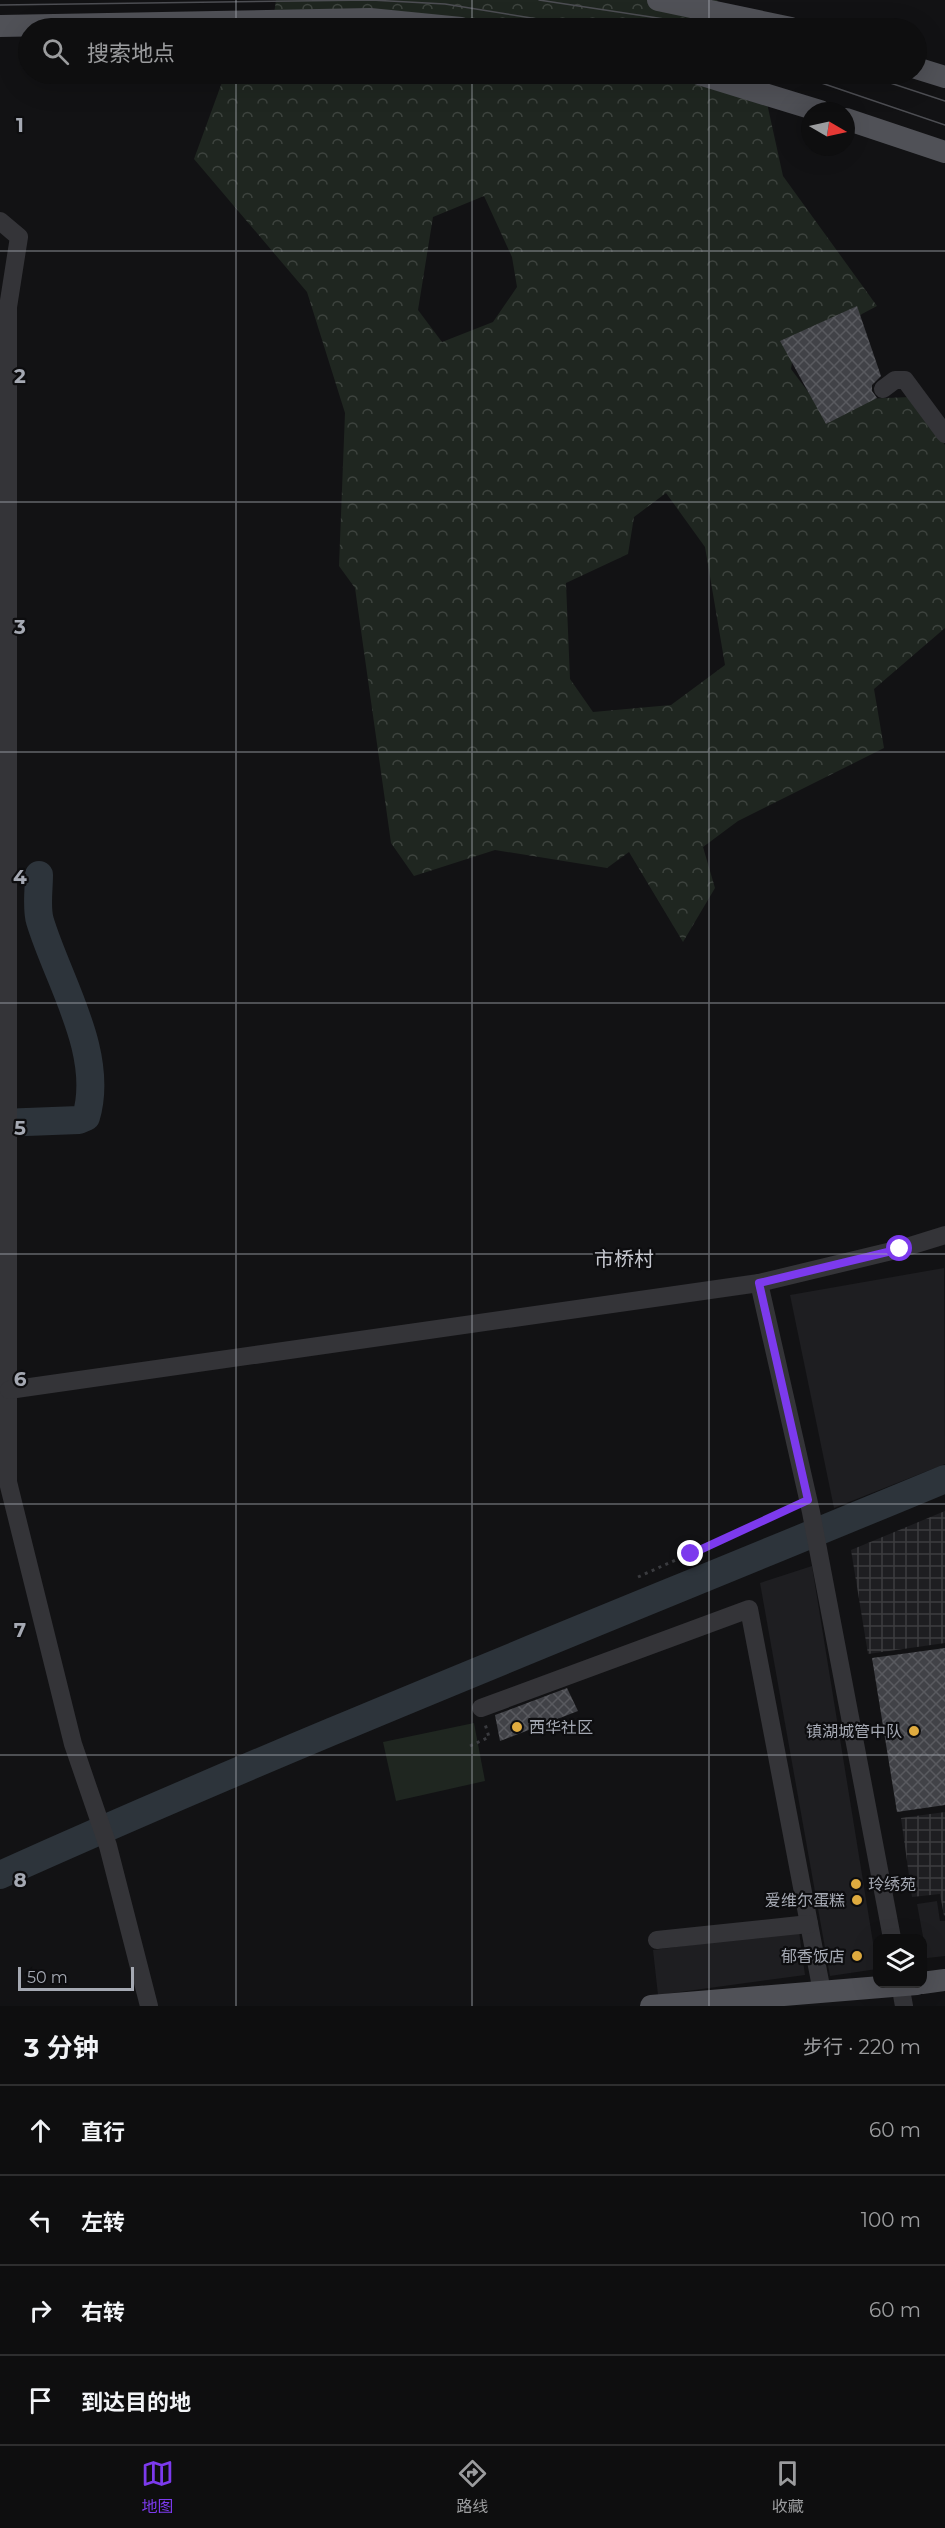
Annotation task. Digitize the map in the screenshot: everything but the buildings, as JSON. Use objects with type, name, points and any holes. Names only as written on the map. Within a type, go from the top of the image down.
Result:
[{"type":"main road","points":[[658,0],[744,18]]},
{"type":"main road","points":[[0,26],[18,26]]},
{"type":"main road","points":[[927,71],[945,77]]},
{"type":"main road","points":[[732,84],[801,105]]},
{"type":"main road","points":[[855,122],[945,152]]},
{"type":"main road","points":[[927,1984],[945,1980]]},
{"type":"main road","points":[[651,2006],[822,1992],[909,1988]]},
{"type":"street","points":[[0,221],[19,237],[8,307],[9,1390],[4,1483],[73,1744],[108,1846],[149,2006]]},
{"type":"street","points":[[883,389],[895,380],[905,380],[945,434]]},
{"type":"street","points":[[9,1390],[759,1283],[900,1249],[945,1235]]},
{"type":"street","points":[[759,1283],[810,1506],[891,1934]]},
{"type":"street","points":[[481,1708],[749,1609],[822,1992]]},
{"type":"street","points":[[657,1940],[809,1924]]},
{"type":"path","points":[[638,1577],[810,1506]]},
{"type":"path","points":[[470,1746],[489,1737],[481,1708]]},
{"type":"shaded area","points":[[944,1268],[945,1464],[834,1508],[790,1295]]},
{"type":"shaded area","points":[[945,1511],[945,1643],[868,1654],[851,1550]]},
{"type":"shaded area","points":[[812,1566],[873,1942],[873,1970],[830,1976],[760,1583]]},
{"type":"shaded area","points":[[945,1812],[944,1916],[940,1894],[912,1897],[901,1818]]},
{"type":"shaded area","points":[[937,1901],[940,1921],[945,1921],[945,1956],[927,1958],[927,1934],[923,1934],[917,1904]]},
{"type":"shaded area","points":[[799,1931],[805,1975],[658,1995],[653,1950]]},
{"type":"green space","points":[[276,0],[717,0],[728,18],[273,18]]},
{"type":"green space","points":[[221,84],[763,84],[783,176],[877,306],[794,350],[791,369],[815,401],[910,397],[945,445],[945,628],[874,689],[884,748],[738,821],[703,847],[715,888],[683,942],[629,852],[607,868],[495,850],[414,876],[391,843],[355,588],[339,566],[345,413],[307,292],[194,159]],"holes":[[[484,196],[512,257],[517,287],[493,322],[442,342],[418,310],[433,217]],[[666,493],[705,547],[725,665],[671,705],[593,712],[570,679],[566,583],[628,554],[634,517]]]},
{"type":"green space","points":[[474,1723],[485,1781],[396,1801],[383,1742]]},
{"type":"waterway","points":[[0,1123],[79,1120],[86,1117],[90,1093],[85,1043],[40,921],[39,875]]},
{"type":"waterway","points":[[0,1875],[235,1772],[945,1479]]},
{"type":"tram line","points":[[0,5],[371,0],[445,4],[532,18]]},
{"type":"tram line","points":[[539,0],[658,18]]},
{"type":"tram line","points":[[824,84],[945,125]]},
{"type":"tram line","points":[[893,84],[945,101]]},
{"type":"place","name":"西华社区","points":[[517,1727]]},
{"type":"place","name":"镇湖城管中队","points":[[914,1731]]},
{"type":"place","name":"玲绣苑","points":[[856,1884]]},
{"type":"place","name":"爱维尔蛋糕","points":[[857,1900]]},
{"type":"place","name":"郁香饭店","points":[[857,1956]]},
{"type":"district","name":"市桥村","points":[[624,1259]]},
{"type":"route","points":[[691,1554],[808,1500],[759,1283],[900,1249]]}]
